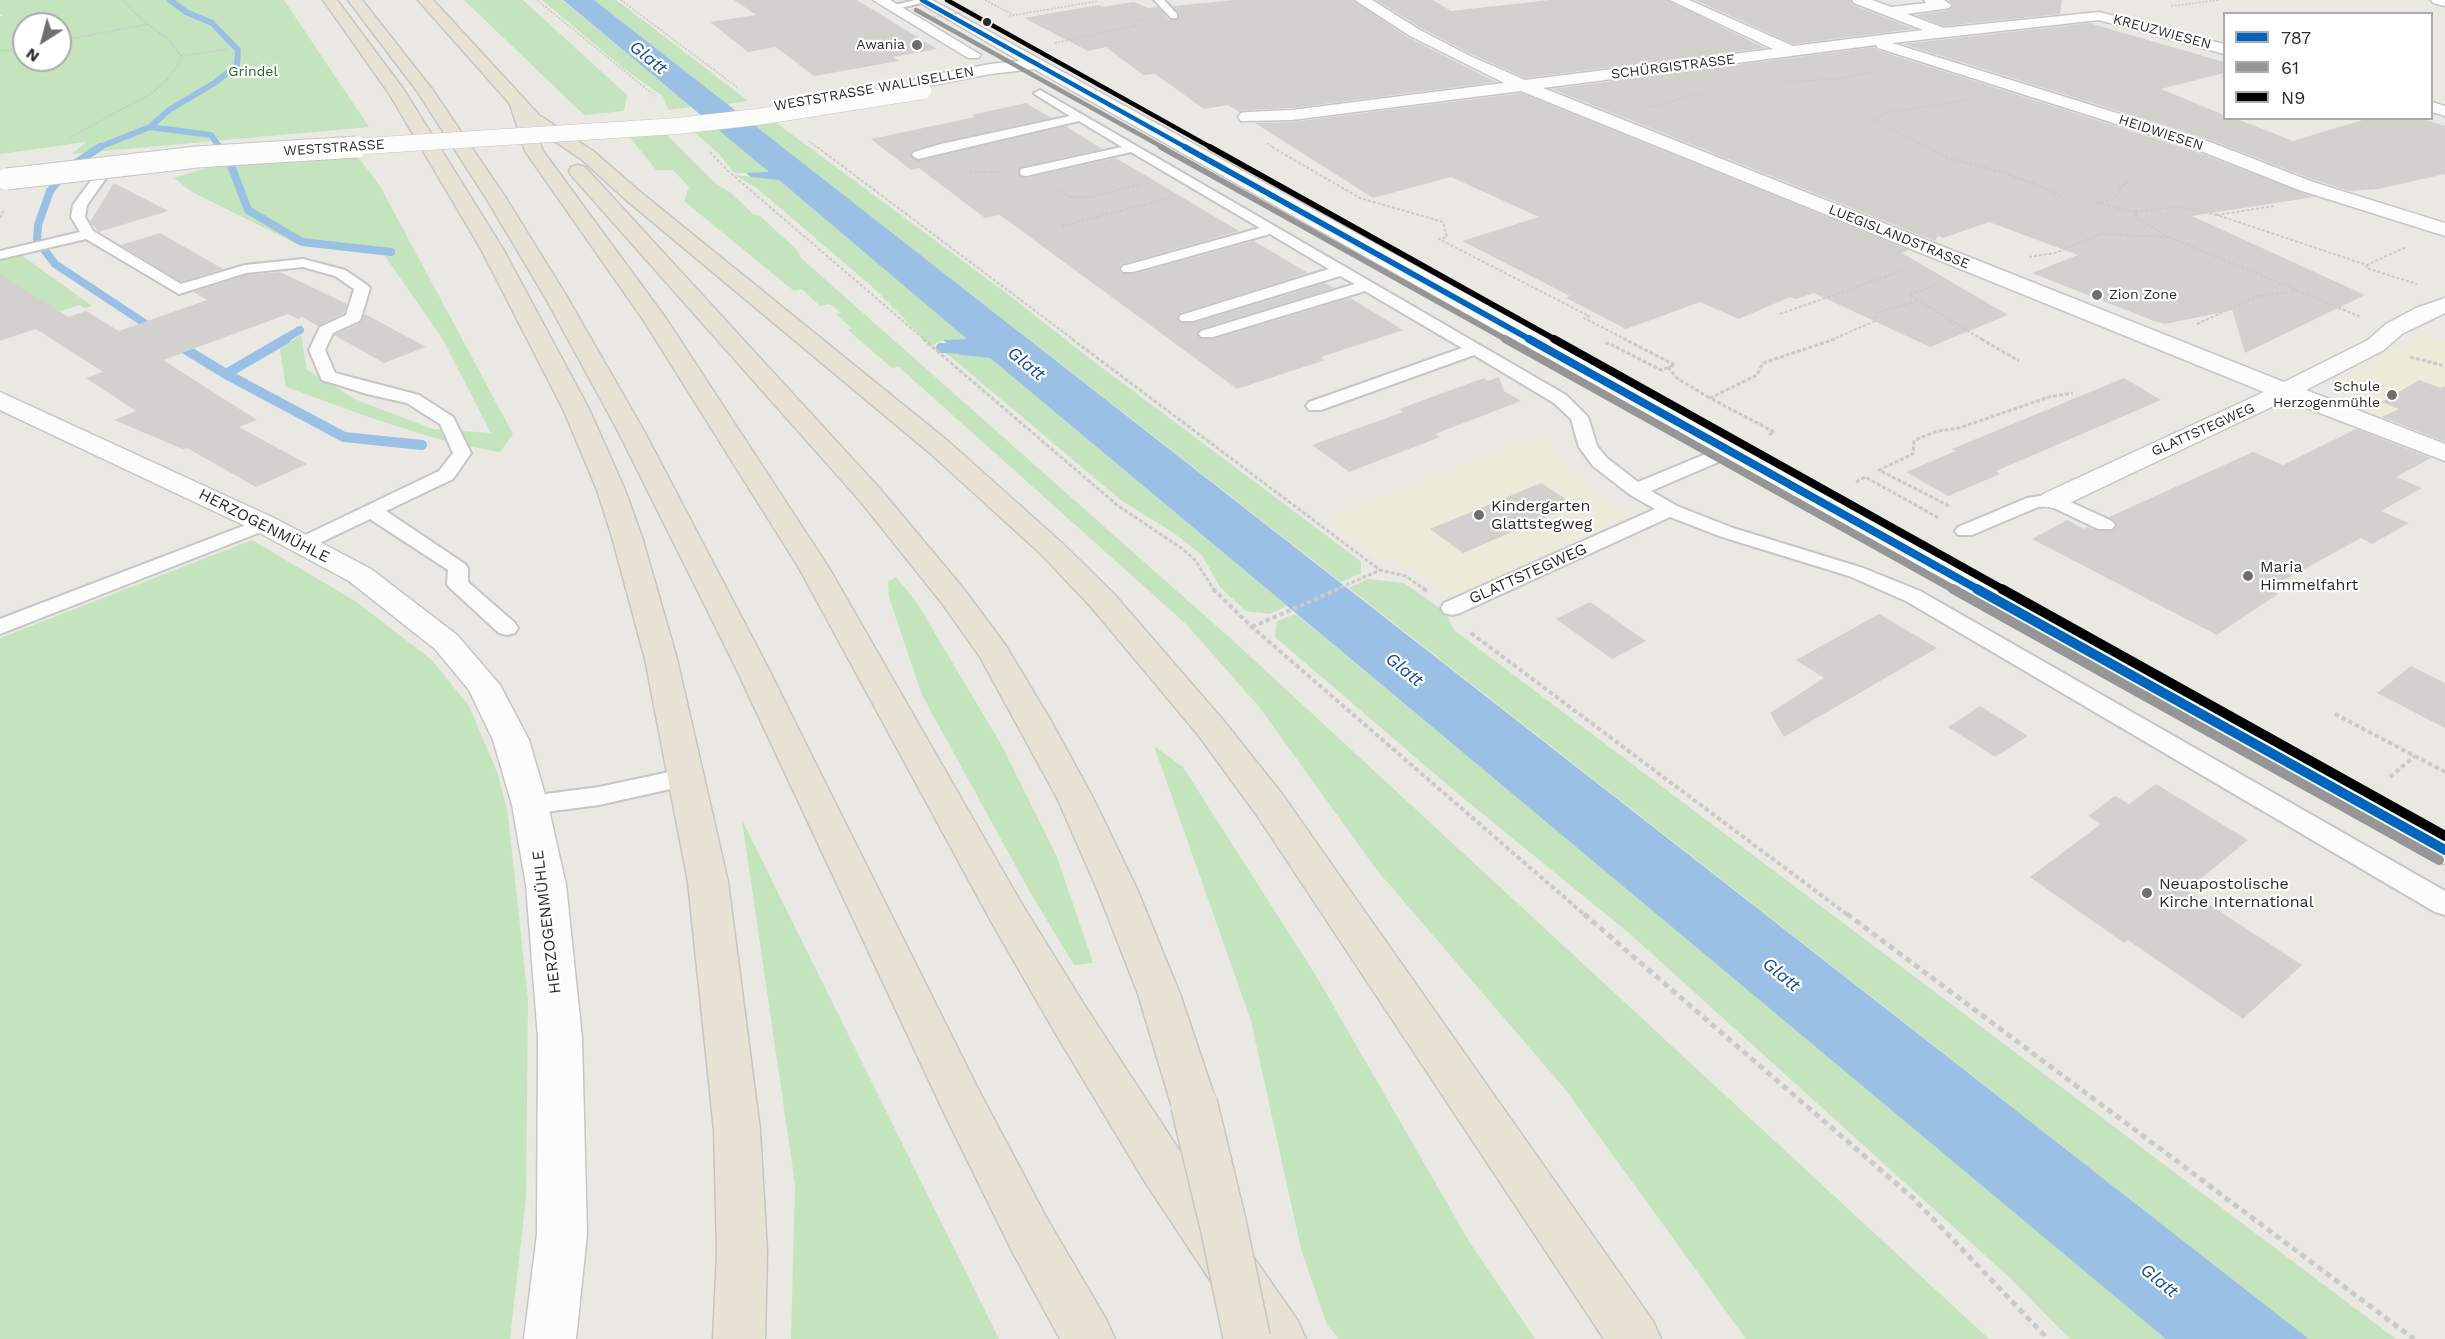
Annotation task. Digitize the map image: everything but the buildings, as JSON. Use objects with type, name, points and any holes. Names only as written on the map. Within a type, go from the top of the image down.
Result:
[{"type":"highway","points":[[330,0],[398,94],[498,259],[576,409],[611,490],[627,537],[661,659],[688,777],[710,893],[737,1130],[742,1252],[739,1339]]},
{"type":"highway","points":[[355,0],[424,89],[475,165],[556,297],[631,431],[755,675],[962,1103],[1029,1234],[1089,1339]]},
{"type":"highway","points":[[425,0],[871,496],[952,595],[994,653],[1034,721],[1064,779],[1117,890],[1159,994],[1194,1104],[1223,1224],[1247,1339]]},
{"type":"highway","points":[[526,111],[534,151],[655,320],[775,506],[878,681],[1000,901],[1068,1016],[1162,1166],[1280,1339]]},
{"type":"highway","points":[[526,111],[587,155],[632,195],[940,448],[1052,549],[1103,601],[1204,719],[1269,804],[1635,1339]]},
{"type":"street","name":"LUEGISLANDSTRASSE","points":[[1362,0],[1415,33],[1464,59],[1524,86],[2161,343],[2445,453]]},
{"type":"street","points":[[1677,0],[1793,52]]},
{"type":"street","points":[[1860,0],[1943,32]]},
{"type":"street","points":[[1889,11],[1944,5],[1931,0]]},
{"type":"street","points":[[2438,0],[2445,2]]},
{"type":"street","points":[[923,1],[2445,850]]},
{"type":"street","points":[[886,3],[973,55]]},
{"type":"street","name":"SCHÜRGISTRASSE","points":[[1247,117],[1292,115],[1943,32],[2099,16]]},
{"type":"street","name":"KREUZWIESEN","points":[[2099,16],[2223,49]]},
{"type":"street","name":"HEIDWIESEN","points":[[1875,42],[2204,146],[2306,186],[2445,230]]},
{"type":"street","name":"WESTSTRASSE WALLISELLEN","points":[[663,117],[758,117],[920,87],[1000,75],[1038,64]]},
{"type":"street","name":"WESTSTRASSE","points":[[5,176],[200,149],[663,117]]},
{"type":"street","name":"GLATTSTEGWEG","points":[[2053,500],[2286,392],[2376,345],[2394,329],[2445,305]]},
{"type":"street","name":"HERZOGENMÜHLE","points":[[0,400],[264,524],[360,575],[446,642],[483,685],[511,740],[530,805],[546,885],[560,1038],[562,1234],[550,1339]]},
{"type":"lane","points":[[1159,0],[1174,16]]},
{"type":"lane","points":[[886,3],[923,1]]},
{"type":"lane","points":[[1040,93],[1473,350],[1560,399],[1580,417],[1588,447],[1600,462],[1636,490],[1670,510],[1726,532],[1856,572],[1913,596],[2445,904]]},
{"type":"lane","points":[[918,155],[1080,117]]},
{"type":"lane","points":[[1026,172],[1133,148]]},
{"type":"lane","points":[[103,174],[80,205],[78,217],[84,235],[179,290],[245,269],[303,263],[340,273],[362,288],[352,318],[326,330],[316,350],[328,376],[412,399],[447,421],[462,453],[446,476],[302,544]]},
{"type":"lane","points":[[1128,269],[1270,230]]},
{"type":"lane","points":[[5,253],[84,235]]},
{"type":"lane","points":[[1187,318],[1340,271]]},
{"type":"lane","points":[[1207,334],[1365,286]]},
{"type":"lane","points":[[1315,406],[1473,350]]},
{"type":"lane","points":[[1636,490],[1731,450]]},
{"type":"lane","points":[[2053,500],[2105,525]]},
{"type":"lane","name":"GLATTSTEGWEG","points":[[1965,531],[2034,502],[2053,500]]},
{"type":"lane","name":"GLATTSTEGWEG","points":[[1452,608],[1670,510]]},
{"type":"lane","points":[[372,511],[458,568],[457,584],[507,628]]},
{"type":"lane","points":[[0,627],[264,524]]},
{"type":"lane","points":[[530,805],[599,796],[688,777]]},
{"type":"path","points":[[66,140],[152,93],[167,80],[180,62],[181,56],[168,39],[123,0]]},
{"type":"path","points":[[537,0],[656,96],[663,117]]},
{"type":"path","points":[[621,0],[741,90]]},
{"type":"path","points":[[985,0],[1014,15]]},
{"type":"path","points":[[1006,17],[1098,1]]},
{"type":"path","points":[[927,18],[977,10]]},
{"type":"path","points":[[72,39],[148,24]]},
{"type":"path","points":[[1048,44],[1134,26],[1141,29]]},
{"type":"path","points":[[1089,35],[1095,38]]},
{"type":"path","points":[[181,56],[229,49]]},
{"type":"path","points":[[1780,82],[1838,79],[1884,68]]},
{"type":"path","points":[[1650,107],[1704,92]]},
{"type":"path","points":[[1967,100],[1884,113],[1874,120],[1908,135],[1947,158],[2005,173],[2061,196],[2067,202]]},
{"type":"path","points":[[806,138],[1380,570],[1405,576],[1452,608]]},
{"type":"path","points":[[1263,140],[1288,158],[1360,198],[1443,222],[1447,237],[1439,239],[1589,316],[1584,318],[1675,364],[1660,370],[1608,343],[1599,346]]},
{"type":"path","points":[[941,148],[965,163],[972,172],[1026,172]]},
{"type":"path","points":[[709,150],[728,171],[1108,497],[1184,550],[1195,560],[1216,594],[1252,627],[1913,1198],[2048,1339]]},
{"type":"path","points":[[2131,181],[2120,187],[2119,195],[2111,200],[2096,203],[2135,212],[2178,207],[2217,215],[2367,265],[2407,246]]},
{"type":"path","points":[[1057,188],[1062,194],[1081,198],[1145,184]]},
{"type":"path","points":[[1062,226],[1166,198]]},
{"type":"path","points":[[2217,215],[2283,204]]},
{"type":"path","points":[[2135,212],[2138,219],[2156,227],[2160,233],[2394,329]]},
{"type":"path","points":[[2025,259],[2055,253],[2101,234],[2156,239],[2169,237]]},
{"type":"path","points":[[2367,265],[2366,268],[2419,285]]},
{"type":"path","points":[[1780,315],[1911,267]]},
{"type":"path","points":[[2161,343],[2259,296],[2298,291]]},
{"type":"path","points":[[1710,398],[1757,375],[1763,363],[1860,329],[1875,321],[1877,313],[1917,301],[2019,361]]},
{"type":"path","points":[[1668,367],[1678,379],[1774,432],[1766,436]]},
{"type":"path","points":[[1950,506],[1879,470],[1913,454],[1914,441],[1922,437],[1938,431],[1959,428],[2049,397],[2073,393]]},
{"type":"path","points":[[1849,484],[1865,477],[1965,531]]},
{"type":"path","points":[[1252,627],[1380,570]]},
{"type":"path","points":[[1473,635],[2414,1339]]},
{"type":"path","points":[[2335,714],[2445,772]]},
{"type":"path","points":[[2383,783],[2415,756]]},
{"type":"shaded area","name":"Schule Herzogenmühle","points":[[2426,334],[2445,341],[2445,442],[2348,405],[2330,385]]},
{"type":"shaded area","name":"Kindergarten Glattstegweg","points":[[1546,432],[1564,464],[1599,496],[1624,511],[1625,519],[1448,598],[1393,557],[1382,561],[1324,519]]},
{"type":"green space","name":"Grindel","points":[[0,0],[284,0],[369,127],[72,154],[86,142],[0,154],[0,16],[3,16],[0,14]]},
{"type":"green space","points":[[464,0],[523,0],[627,95],[624,111],[584,115]]},
{"type":"green space","points":[[542,0],[562,0],[691,107],[668,110],[663,96],[624,69]]},
{"type":"green space","points":[[594,0],[615,0],[622,4],[748,101],[727,104]]},
{"type":"green space","points":[[771,119],[1010,296],[1347,551],[1361,562],[1361,573],[1341,582],[750,122]]},
{"type":"green space","points":[[716,126],[770,173],[734,173],[720,155],[691,129]]},
{"type":"green space","points":[[664,132],[716,184],[730,192],[753,214],[760,216],[797,250],[801,258],[1239,646],[1989,1339],[1746,1339],[1565,1089],[1376,869],[1260,708],[1187,625],[899,367],[892,368],[848,330],[852,328],[836,315],[841,313],[830,304],[820,306],[802,289],[794,291],[684,201],[689,187],[673,170],[656,170],[629,136]]},
{"type":"green space","points":[[355,153],[380,186],[513,434],[500,452],[451,443],[374,419],[286,387],[280,349],[301,335],[307,370],[357,400],[433,429],[491,433],[442,338],[382,252],[297,244],[192,192],[174,178],[237,158]]},
{"type":"green space","points":[[735,175],[779,180],[968,339],[943,340],[931,346],[877,291],[758,189]]},
{"type":"green space","points":[[20,254],[92,306],[85,308],[80,305],[49,315],[0,302],[0,258]]},
{"type":"green space","points":[[955,351],[961,355],[990,358],[1287,606],[1269,614],[1246,611],[1220,587],[1202,555],[1174,533],[1122,501],[945,352]]},
{"type":"green space","points":[[252,540],[355,601],[432,660],[469,706],[498,774],[508,815],[528,1000],[526,1197],[510,1339],[0,1339],[0,638]]},
{"type":"green space","points":[[896,577],[917,603],[1002,746],[1057,857],[1093,963],[1074,965],[1031,894],[922,695],[889,597],[888,582]]},
{"type":"green space","points":[[1368,579],[1404,583],[1445,612],[1454,630],[2396,1339],[2309,1339],[1349,588]]},
{"type":"green space","points":[[1296,614],[2169,1339],[2070,1339],[2009,1277],[1629,933],[1457,793],[1275,637],[1277,621]]},
{"type":"green space","points":[[1154,746],[1183,767],[1318,979],[1470,1243],[1535,1339],[1339,1339],[1327,1325],[1301,1249],[1251,1021]]},
{"type":"green space","points":[[742,820],[999,1339],[791,1339],[795,1184]]},
{"type":"water","name":"Glatt","points":[[563,0],[594,0],[2309,1339],[2166,1339],[990,358],[960,355],[955,351],[943,340],[967,339],[779,180],[751,177],[746,173],[769,172]]},
{"type":"waterway","points":[[150,127],[169,110],[216,82],[237,65],[238,50],[212,23],[186,12],[170,0]]},
{"type":"waterway","points":[[97,148],[150,127]]},
{"type":"waterway","points":[[150,127],[211,135],[220,148]]},
{"type":"waterway","points":[[100,147],[70,167],[50,191],[38,225],[37,240],[55,264],[158,332]]},
{"type":"waterway","points":[[219,147],[230,163],[248,210],[302,242],[391,252]]},
{"type":"waterway","points":[[283,340],[300,330]]},
{"type":"waterway","points":[[226,374],[286,339]]},
{"type":"waterway","points":[[175,343],[226,374]]},
{"type":"waterway","points":[[941,348],[967,349]]},
{"type":"waterway","points":[[226,374],[344,437],[422,445]]},
{"type":"transit line","name":"787","points":[[922,0],[2445,850]]},
{"type":"transit line","name":"N9","points":[[947,0],[2445,836]]},
{"type":"transit line","name":"61","points":[[916,10],[2439,860]]},
{"type":"place","name":"Awania","points":[[917,45]]},
{"type":"place","name":"Zion Zone","points":[[2097,295]]},
{"type":"place","name":"Schule Herzogenmühle","points":[[2392,395]]},
{"type":"place","name":"Kindergarten Glattstegweg","points":[[1479,515]]},
{"type":"place","name":"Maria Himmelfahrt","points":[[2248,576]]},
{"type":"place","name":"Neuapostolische Kirche International","points":[[2147,893]]}]
